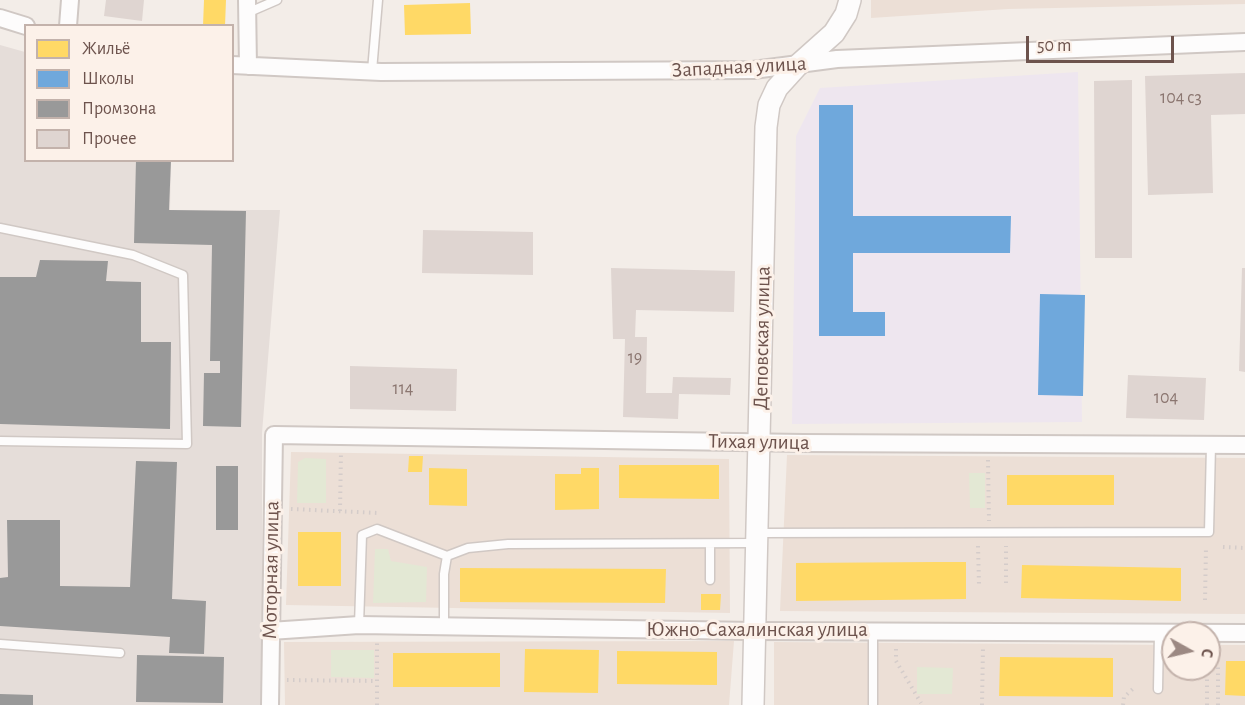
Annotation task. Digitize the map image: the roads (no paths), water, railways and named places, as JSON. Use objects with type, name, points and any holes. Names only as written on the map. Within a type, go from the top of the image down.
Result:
[{"type":"street","points":[[68,24],[70,0]]},
{"type":"street","name":"Деповская улица","points":[[753,705],[755,538],[766,128],[769,105],[777,88],[797,66],[834,33],[846,14],[849,0]]},
{"type":"street","points":[[240,65],[247,6]]},
{"type":"street","points":[[0,18],[24,25]]},
{"type":"street","name":"Западная улица","points":[[240,65],[372,71],[747,70],[797,66],[837,59],[1245,42]]},
{"type":"street","name":"Тихая улица","points":[[274,435],[759,442],[1245,445]]},
{"type":"street","name":"Моторная улица","points":[[270,705],[274,435]]},
{"type":"street","name":"Южно-Сахалинская улица","points":[[270,631],[359,625],[754,631],[1245,633]]},
{"type":"lane","points":[[247,6],[277,0]]},
{"type":"lane","points":[[372,71],[378,0]]},
{"type":"lane","points":[[0,228],[133,255],[183,275],[188,444],[0,441]]},
{"type":"lane","points":[[359,625],[362,535],[377,529],[447,556],[468,548],[508,544],[710,544],[755,538],[1209,532],[1210,445]]},
{"type":"lane","points":[[710,544],[710,580]]},
{"type":"lane","points":[[444,627],[444,574],[447,556]]},
{"type":"lane","points":[[873,631],[873,705]]},
{"type":"lane","points":[[1158,688],[1159,632]]},
{"type":"lane","points":[[0,645],[120,653]]}]
